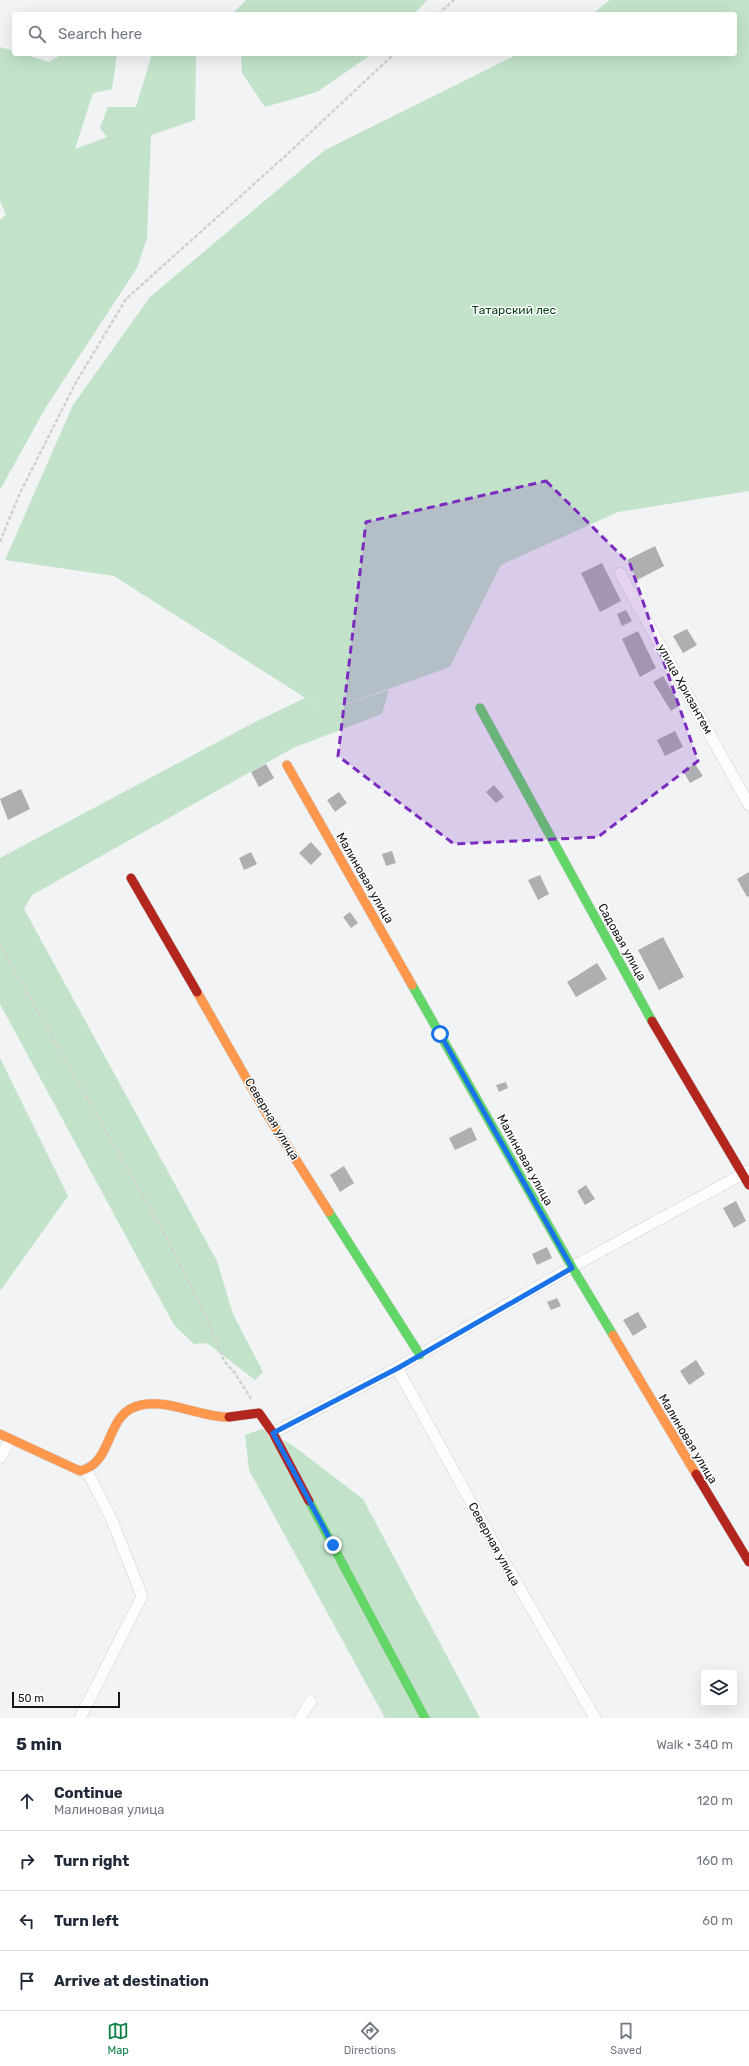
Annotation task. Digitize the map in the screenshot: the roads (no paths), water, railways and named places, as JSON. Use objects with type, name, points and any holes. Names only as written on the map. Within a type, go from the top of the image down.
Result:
[{"type":"street","name":"улица Хризантем","points":[[620,573],[749,805]]},
{"type":"street","name":"Садовая улица","points":[[480,708],[638,996],[745,1172],[749,1185]]},
{"type":"street","name":"Малиновая улица","points":[[287,765],[572,1268],[749,1562]]},
{"type":"street","name":"Северная улица","points":[[131,878],[265,1111],[420,1355]]},
{"type":"street","points":[[273,1433],[398,1368],[572,1268],[745,1172]]},
{"type":"street","name":"Северная улица","points":[[398,1368],[497,1549],[595,1718]]},
{"type":"street","points":[[0,1458],[5,1437],[80,1471],[87,1471],[98,1464],[114,1424],[120,1416],[131,1407],[141,1404],[178,1406],[223,1417],[259,1413],[273,1433],[425,1718]]},
{"type":"street","points":[[80,1718],[142,1596],[111,1518],[87,1471]]},
{"type":"street","points":[[300,1718],[311,1701]]},
{"type":"park label","name":"Татарский лес","points":[[514,310]]}]
